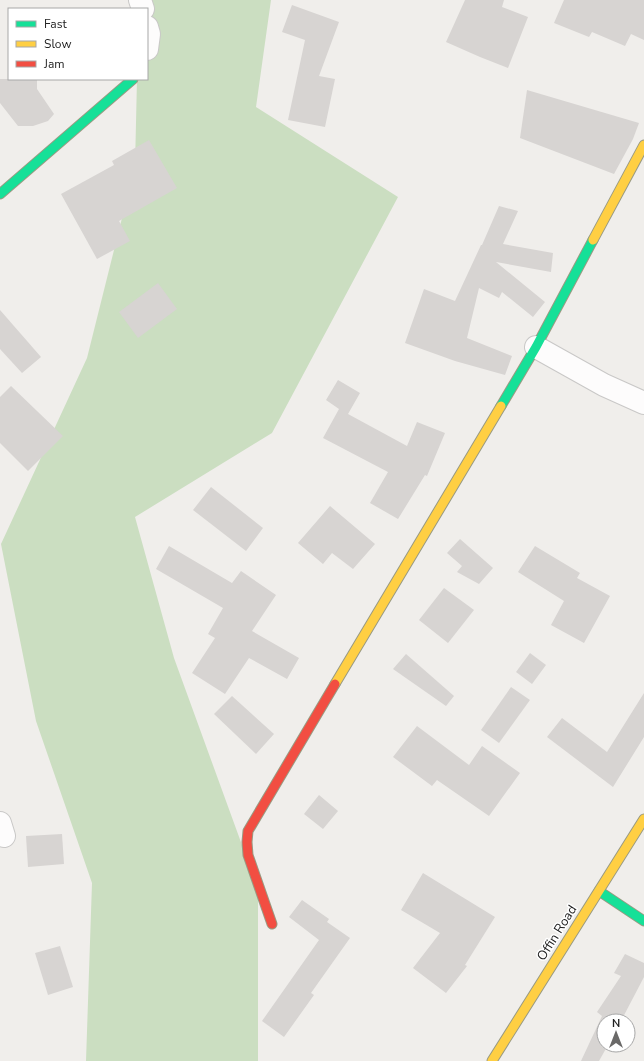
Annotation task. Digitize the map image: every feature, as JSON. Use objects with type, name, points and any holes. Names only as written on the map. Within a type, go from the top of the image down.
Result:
[{"type":"street","points":[[148,30],[148,42]]},
{"type":"street","points":[[0,194],[132,80]]},
{"type":"street","points":[[272,924],[248,855],[248,831],[536,347],[644,145]]},
{"type":"street","points":[[536,347],[604,385],[644,403]]},
{"type":"street","name":"Offin Road","points":[[495,1060],[644,819]]},
{"type":"street","points":[[599,891],[644,921]]},
{"type":"green space","points":[[140,0],[271,0],[256,107],[398,197],[272,433],[135,517],[174,658],[258,889],[258,1061],[86,1061],[92,883],[36,721],[1,544],[87,358],[135,166],[137,80],[148,80],[148,8],[146,8]]},
{"type":"building","points":[[465,0],[504,0],[502,7],[528,17],[508,68],[446,42]]},
{"type":"building","points":[[564,0],[644,0],[644,40],[631,34],[625,46],[592,32],[589,37],[554,23]]},
{"type":"building","points":[[292,5],[339,22],[319,76],[335,79],[325,127],[288,120],[305,40],[282,32]]},
{"type":"building","points":[[0,79],[37,80],[37,89],[54,114],[48,121],[33,126],[18,126],[0,103]]},
{"type":"building","points":[[527,90],[639,123],[633,139],[614,174],[520,138]]},
{"type":"building","points":[[149,140],[177,188],[119,221],[130,241],[97,259],[61,194],[114,165],[112,161]]},
{"type":"building","points":[[499,206],[518,211],[503,244],[553,253],[551,272],[496,262],[545,302],[533,317],[502,292],[499,298],[479,288],[467,338],[512,356],[505,375],[455,361],[405,343],[424,289],[455,301]]},
{"type":"building","points":[[158,283],[177,309],[138,338],[119,312]]},
{"type":"building","points":[[0,310],[41,357],[22,373],[0,349]]},
{"type":"building","points":[[338,380],[360,393],[348,414],[407,446],[417,422],[445,433],[427,476],[425,475],[398,519],[370,503],[388,472],[323,438],[339,409],[326,400]]},
{"type":"building","points":[[11,386],[63,436],[28,471],[0,443],[0,397]]},
{"type":"building","points":[[211,487],[263,528],[246,551],[193,510]]},
{"type":"building","points":[[330,506],[375,544],[353,569],[332,553],[323,564],[298,543]]},
{"type":"building","points":[[460,539],[493,568],[479,584],[457,572],[462,566],[447,553]]},
{"type":"building","points":[[169,546],[232,583],[241,571],[276,595],[252,631],[299,658],[287,679],[249,658],[225,694],[192,673],[215,638],[208,634],[223,608],[156,569]]},
{"type":"building","points":[[535,546],[580,573],[577,578],[610,596],[584,643],[551,625],[564,601],[518,572]]},
{"type":"building","points":[[444,588],[474,610],[448,643],[419,620]]},
{"type":"building","points":[[530,653],[546,665],[532,684],[516,672]]},
{"type":"building","points":[[406,654],[454,696],[446,706],[393,669]]},
{"type":"building","points":[[511,687],[530,700],[499,743],[481,730]]},
{"type":"building","points":[[644,693],[644,737],[613,787],[547,737],[562,718],[607,752]]},
{"type":"building","points":[[232,696],[274,734],[256,754],[214,714]]},
{"type":"building","points":[[417,726],[469,765],[482,746],[520,773],[489,816],[437,780],[432,786],[393,757]]},
{"type":"building","points":[[319,795],[338,811],[323,829],[304,814]]},
{"type":"building","points":[[62,834],[64,864],[28,867],[26,836]]},
{"type":"building","points":[[423,873],[495,917],[465,965],[467,966],[446,993],[413,968],[440,933],[401,910]]},
{"type":"building","points":[[302,900],[329,919],[327,922],[350,938],[311,993],[314,995],[284,1037],[262,1021],[319,940],[289,917]]},
{"type":"building","points":[[60,946],[73,987],[48,995],[35,953]]},
{"type":"building","points":[[625,954],[644,963],[644,977],[625,1013],[598,1013],[597,1012],[621,976],[614,973]]},
{"type":"building","points":[[596,1029],[596,1053],[604,1053],[599,1061],[581,1061]]},
{"type":"traffic: fast","points":[[0,194],[132,80]]},
{"type":"traffic: fast","points":[[501,406],[536,347],[593,240]]},
{"type":"traffic: fast","points":[[599,891],[644,921]]},
{"type":"traffic: slow","points":[[593,240],[644,145]]},
{"type":"traffic: slow","points":[[335,684],[501,406]]},
{"type":"traffic: slow","points":[[492,1061],[644,819]]},
{"type":"traffic: jam","points":[[272,924],[248,855],[248,831],[335,684]]}]
